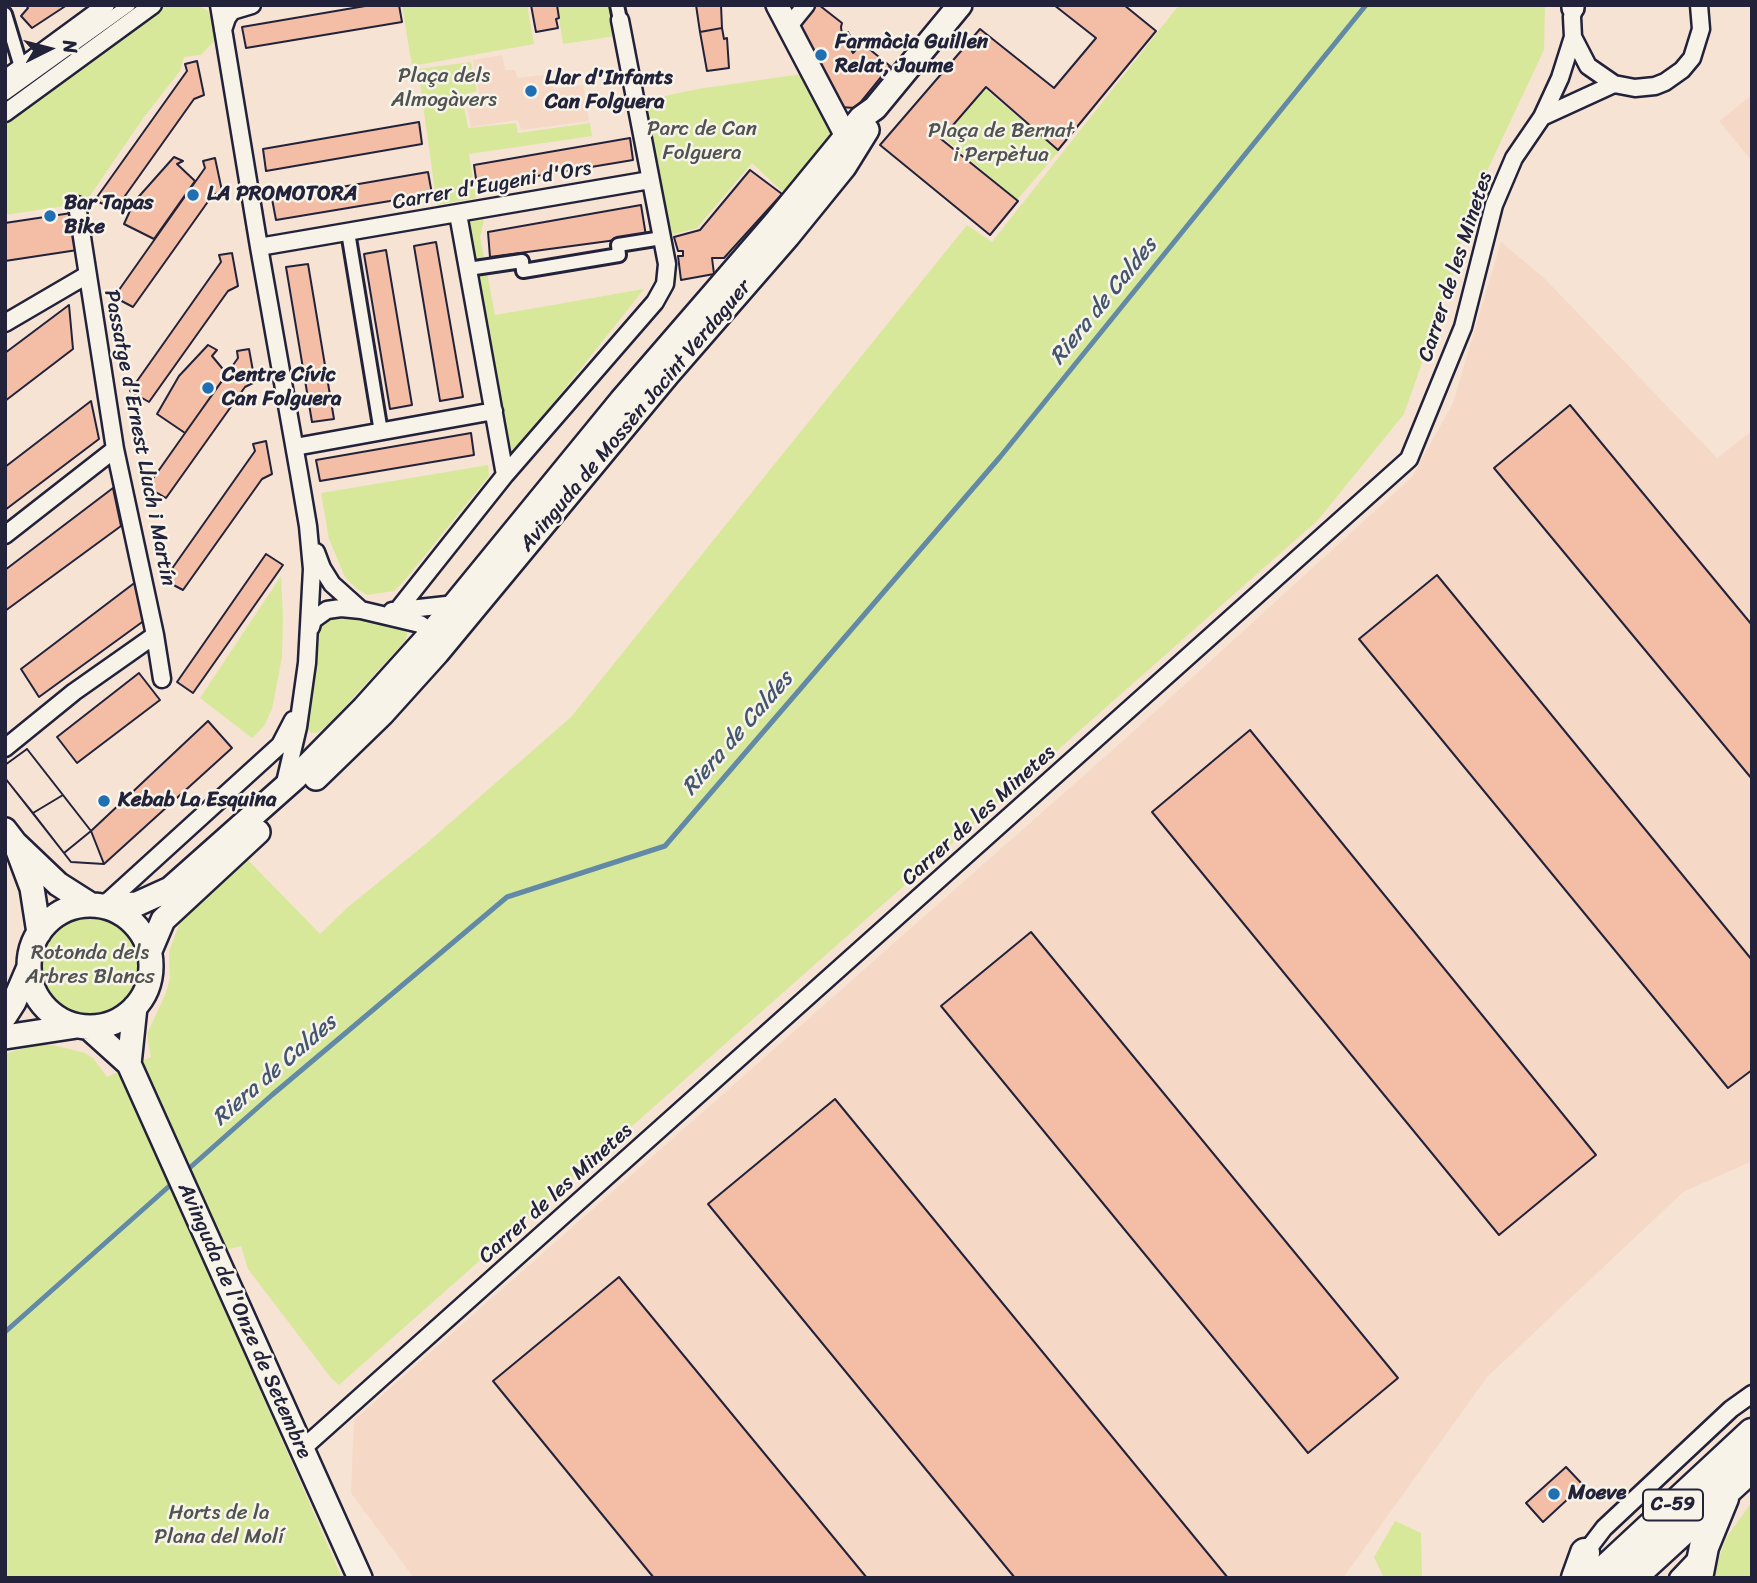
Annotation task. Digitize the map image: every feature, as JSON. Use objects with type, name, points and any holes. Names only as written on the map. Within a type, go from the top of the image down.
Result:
[{"type":"highway","name":"C-59","points":[[1586,1569],[1752,1433]]},
{"type":"highway","name":"C-59","points":[[1631,1578],[1752,1467]]},
{"type":"highway","points":[[1698,1578],[1703,1547],[1728,1488]]},
{"type":"main road","name":"Avinguda de Mossèn Jacint Verdaguer","points":[[97,906],[137,904],[170,890],[289,783],[364,708],[455,604],[614,409],[960,5]]},
{"type":"main road","name":"Avinguda de Mossèn Jacint Verdaguer","points":[[149,953],[163,920],[180,902],[351,744],[438,653],[668,374],[844,167],[870,125],[874,108]]},
{"type":"main road","points":[[5,1037],[99,1027],[119,1020],[135,1007],[150,976],[149,953],[143,937],[133,923],[119,912],[97,906],[58,884],[10,837]]},
{"type":"main road","points":[[10,837],[32,888],[38,933]]},
{"type":"main road","points":[[5,1016],[15,1002],[29,967],[32,947],[38,933],[56,915],[78,906],[97,906]]},
{"type":"main road","points":[[29,967],[38,998],[48,1011],[62,1020],[83,1027]]},
{"type":"main road","points":[[129,1064],[135,1007]]},
{"type":"main road","name":"Avinguda de l'Onze de Setembre","points":[[83,1027],[129,1064],[360,1578]]},
{"type":"street","points":[[5,79],[106,5]]},
{"type":"street","points":[[5,94],[129,5]]},
{"type":"street","points":[[5,113],[153,5]]},
{"type":"street","points":[[209,5],[223,33]]},
{"type":"street","points":[[219,5],[258,247],[295,447],[312,569],[310,631],[289,783]]},
{"type":"street","points":[[223,33],[226,18],[232,11],[252,5]]},
{"type":"street","points":[[778,5],[846,136]]},
{"type":"street","points":[[789,26],[806,5]]},
{"type":"street","points":[[1573,6],[1573,37],[1581,57],[1595,74],[1614,84],[1645,88],[1674,76],[1692,58],[1701,29],[1701,8]]},
{"type":"street","points":[[5,13],[21,67]]},
{"type":"street","points":[[397,611],[505,475],[655,302],[665,284],[667,264],[619,13]]},
{"type":"street","name":"Carrer de les Minetes","points":[[302,1449],[1409,459],[1463,327],[1494,205],[1514,158],[1542,117],[1560,78],[1573,37]]},
{"type":"street","points":[[1542,117],[1614,84]]},
{"type":"street","name":"Carrer d'Eugeni d'Ors","points":[[258,247],[650,180]]},
{"type":"street","name":"Passatge d'Ernest Lluch i Martín","points":[[77,205],[115,449],[162,679]]},
{"type":"street","points":[[458,214],[505,475]]},
{"type":"street","points":[[348,232],[381,432]]},
{"type":"street","points":[[468,269],[522,261],[523,271],[619,255],[618,245],[662,238]]},
{"type":"street","points":[[5,323],[87,275]]},
{"type":"street","points":[[295,447],[494,411]]},
{"type":"street","points":[[5,535],[115,449]]},
{"type":"street","points":[[308,526],[322,568],[332,584],[366,612],[455,604]]},
{"type":"street","points":[[310,631],[313,620],[327,610],[341,608],[420,624],[428,633]]},
{"type":"street","name":"Avinguda de Mossèn Jacint Verdaguer","points":[[382,714],[390,694],[428,647],[428,633]]},
{"type":"street","points":[[5,748],[74,692],[155,635]]},
{"type":"street","points":[[97,906],[280,745],[291,727],[301,698]]},
{"type":"street","name":"Avinguda de Mossèn Jacint Verdaguer","points":[[289,783],[315,768],[337,747],[351,744]]},
{"type":"street","points":[[1586,1569],[1604,1528],[1731,1409],[1752,1394]]},
{"type":"street","points":[[1678,1578],[1694,1562],[1703,1547]]},
{"type":"shaded area","name":"Llar d'Infants Can Folguera","points":[[502,55],[505,70],[515,70],[517,78],[551,74],[554,89],[583,85],[589,121],[521,130],[518,120],[471,127],[467,107],[472,104],[470,95],[479,93],[473,60]]},
{"type":"shaded area","points":[[1752,95],[1752,161],[1719,121]]},
{"type":"shaded area","points":[[1501,242],[1544,278],[1717,458],[1752,431],[1752,1161],[1683,1192],[1487,1377],[1343,1578],[414,1578],[351,1493],[354,1420],[1124,740],[1412,477],[1453,403]]},
{"type":"green space","points":[[158,5],[197,5],[208,11],[218,37],[201,55],[184,57],[180,71],[144,117],[85,203],[5,215],[5,119]]},
{"type":"green space","points":[[402,5],[527,5],[534,44],[412,66]]},
{"type":"green space","points":[[557,5],[611,5],[616,36],[563,44]]},
{"type":"green space","name":"Horts de la Plana del Molí","points":[[1179,5],[1545,5],[1544,50],[1470,207],[1453,275],[1404,414],[1318,520],[339,1385],[248,1269],[241,1246],[202,1256],[342,1578],[5,1578],[5,1054],[34,1045],[53,1045],[85,1053],[93,1058],[107,1077],[151,1057],[147,1034],[166,993],[170,978],[169,952],[183,915],[248,860],[320,934],[348,907],[427,843],[571,717],[967,225],[992,242]]},
{"type":"green space","name":"Plaça dels Almogàvers","points":[[471,62],[477,91],[468,94],[470,104],[464,107],[468,128],[516,123],[518,133],[590,123],[592,136],[469,154],[476,198],[437,205],[418,69]]},
{"type":"green space","name":"Parc de Can Folguera","points":[[802,74],[834,136],[786,195],[752,163],[697,228],[671,235],[677,280],[673,281],[640,101],[698,89]]},
{"type":"green space","name":"Plaça de Bernat i Perpètua","points":[[985,89],[1059,151],[1017,200],[944,138]]},
{"type":"green space","points":[[485,215],[480,237],[495,315],[644,289],[512,455],[466,220]]},
{"type":"green space","points":[[488,465],[489,476],[394,591],[367,595],[345,577],[329,539],[321,493]]},
{"type":"green space","points":[[281,576],[282,657],[272,709],[264,726],[252,738],[200,698]]},
{"type":"green space","points":[[332,616],[358,618],[404,629],[407,633],[406,640],[327,726],[317,733],[311,733],[307,728],[307,717],[318,623]]},
{"type":"green space","name":"Rotonda dels Arbres Blancs","points":[[90,906],[113,910],[133,923],[146,943],[150,966],[146,989],[133,1009],[113,1022],[90,1026],[67,1022],[47,1009],[34,989],[30,966],[34,943],[47,923],[67,910]]},
{"type":"green space","points":[[1752,1502],[1752,1578],[1715,1578],[1726,1538]]},
{"type":"green space","points":[[1395,1521],[1421,1533],[1422,1578],[1384,1578],[1374,1557]]},
{"type":"building","points":[[26,5],[67,5],[32,28],[21,16],[28,8]]},
{"type":"building","points":[[371,5],[399,5],[402,22],[246,48],[242,27]]},
{"type":"building","points":[[531,5],[557,5],[558,28],[536,32]]},
{"type":"building","points":[[696,5],[721,5],[722,28],[700,32]]},
{"type":"building","points":[[814,5],[819,5],[842,23],[842,35],[848,32],[852,40],[847,43],[853,53],[862,43],[890,66],[856,108],[839,107],[797,29]]},
{"type":"building","points":[[1054,5],[1124,5],[1156,31],[1058,150],[986,87],[941,139],[1018,201],[990,235],[880,145],[980,29],[1054,88],[1096,38]]},
{"type":"building","points":[[722,28],[724,39],[727,38],[729,68],[707,71],[700,32]]},
{"type":"building","points":[[197,61],[204,95],[194,99],[115,210],[95,200],[187,71],[185,64]]},
{"type":"building","points":[[419,122],[422,144],[266,171],[263,149]]},
{"type":"building","points":[[630,138],[633,160],[477,186],[474,165]]},
{"type":"building","points":[[174,157],[183,161],[177,164],[195,181],[154,239],[124,224],[134,202]]},
{"type":"building","points":[[215,158],[222,191],[212,196],[133,307],[114,297],[205,168],[203,161]]},
{"type":"building","points":[[750,170],[782,194],[724,258],[712,258],[714,274],[681,280],[678,256],[683,256],[683,251],[678,251],[674,237],[700,230]]},
{"type":"building","points":[[428,172],[432,194],[276,220],[272,199]]},
{"type":"building","points":[[641,205],[646,236],[490,257],[488,232]]},
{"type":"building","points":[[78,212],[84,249],[5,261],[5,223]]},
{"type":"building","points":[[436,242],[463,397],[440,401],[414,246]]},
{"type":"building","points":[[386,250],[412,405],[390,409],[364,254]]},
{"type":"building","points":[[232,253],[238,286],[228,291],[149,402],[130,391],[221,262],[219,255]]},
{"type":"building","points":[[308,264],[334,419],[312,422],[286,267]]},
{"type":"building","points":[[69,305],[73,349],[5,401],[5,353]]},
{"type":"building","points":[[208,345],[217,350],[212,356],[227,374],[185,433],[157,414],[179,376]]},
{"type":"building","points":[[249,349],[255,382],[245,387],[166,498],[147,487],[238,358],[237,351]]},
{"type":"building","points":[[91,401],[99,439],[5,510],[5,467]]},
{"type":"building","points":[[1570,405],[1752,625],[1752,779],[1494,468]]},
{"type":"building","points":[[471,433],[474,455],[320,481],[316,460]]},
{"type":"building","points":[[266,441],[272,474],[262,479],[183,590],[164,580],[255,451],[253,444]]},
{"type":"building","points":[[113,488],[121,526],[5,611],[5,570]]},
{"type":"building","points":[[266,554],[283,565],[193,693],[177,682]]},
{"type":"building","points":[[1437,575],[1752,960],[1752,1070],[1728,1088],[1359,639]]},
{"type":"building","points":[[137,581],[145,620],[39,697],[21,669]]},
{"type":"building","points":[[139,673],[160,700],[77,763],[57,737]]},
{"type":"building","points":[[208,721],[232,748],[104,864],[71,862],[5,778],[5,765],[27,749],[91,831]]},
{"type":"building","points":[[1250,730],[1596,1155],[1499,1235],[1152,812]]},
{"type":"building","points":[[27,749],[63,795],[33,813],[5,778],[5,765]]},
{"type":"building","points":[[63,795],[91,831],[64,853],[33,813]]},
{"type":"building","points":[[91,831],[104,864],[71,862],[64,853]]},
{"type":"building","points":[[1031,932],[1398,1378],[1308,1453],[941,1006]]},
{"type":"building","points":[[835,1099],[1228,1578],[1015,1578],[708,1204]]},
{"type":"building","points":[[619,1277],[867,1578],[654,1578],[493,1381]]},
{"type":"building","name":"Moeve","points":[[1566,1467],[1583,1485],[1543,1522],[1526,1503]]},
{"type":"waterway","name":"Riera de Caldes","points":[[185,1172],[507,897],[665,846],[1000,457],[1366,5]]},
{"type":"waterway","name":"Riera de Caldes","points":[[5,1332],[175,1181]]},
{"type":"place","name":"Farmàcia Guillen Relat, Jaume","points":[[821,55]]},
{"type":"place","name":"Llar d'Infants Can Folguera","points":[[531,91]]},
{"type":"place","name":"LA PROMOTORA","points":[[193,195]]},
{"type":"place","name":"Bar Tapas Bike","points":[[50,216]]},
{"type":"place","name":"Centre Cívic Can Folguera","points":[[208,388]]},
{"type":"place","name":"Kebab La Esquina","points":[[104,801]]},
{"type":"place","name":"Moeve","points":[[1554,1494]]}]
